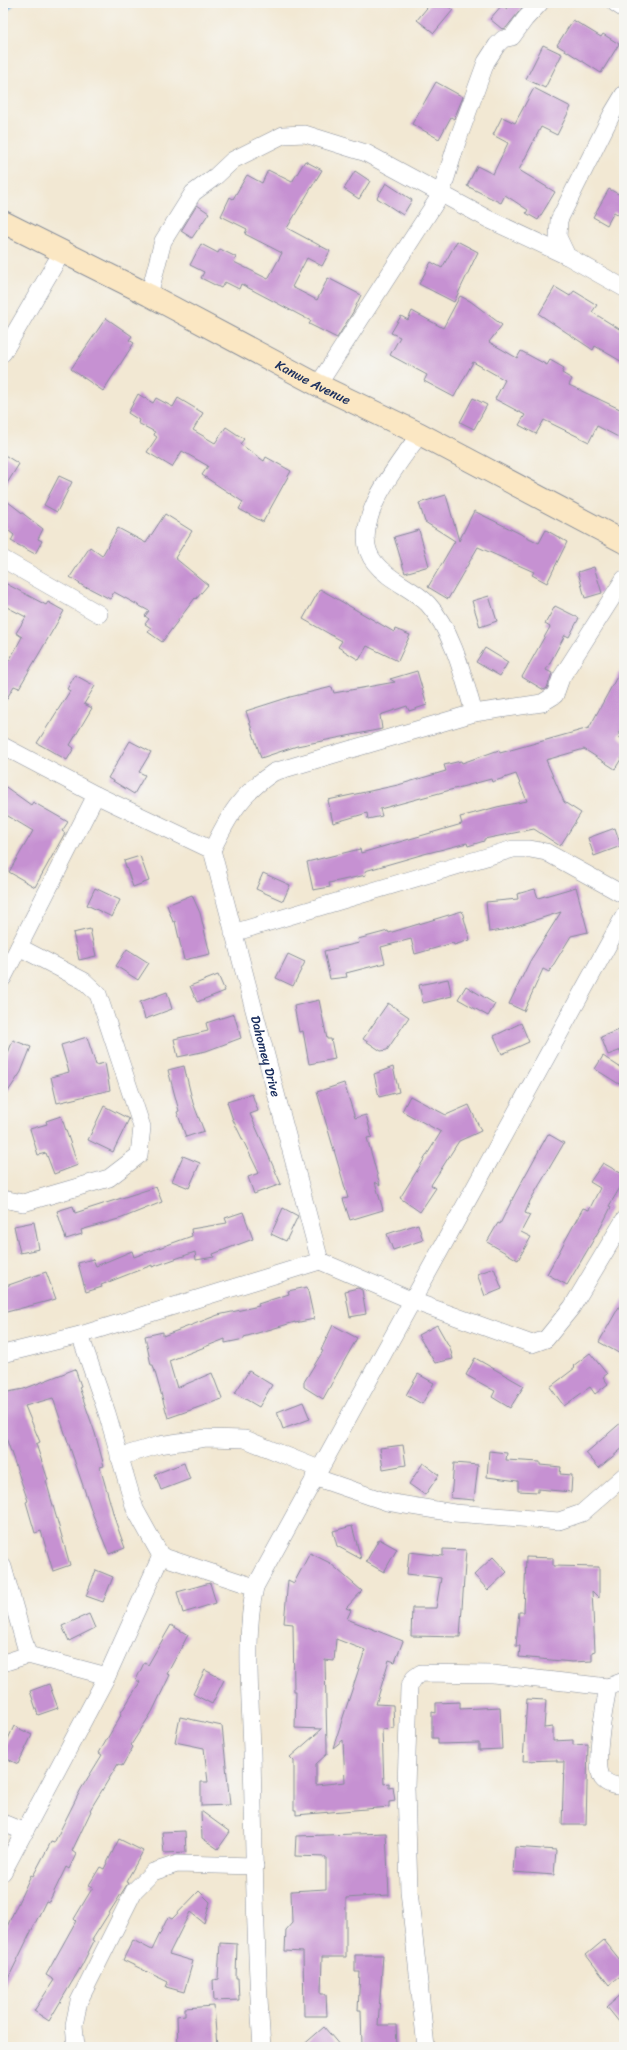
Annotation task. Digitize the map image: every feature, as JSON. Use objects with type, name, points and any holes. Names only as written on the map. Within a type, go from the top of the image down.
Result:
[{"type":"main road","name":"Kanwe Avenue","points":[[3,222],[149,295],[318,385],[420,434],[624,542]]},
{"type":"street","points":[[318,385],[441,194],[457,142],[486,62],[497,45],[503,39],[512,37],[520,29],[525,19],[540,3]]},
{"type":"street","points":[[615,3],[624,9]]},
{"type":"street","points":[[567,256],[558,237],[559,220],[612,114],[624,94]]},
{"type":"street","points":[[149,295],[163,241],[193,193],[216,176],[232,160],[283,135],[305,134],[366,154],[488,219],[567,256],[624,288]]},
{"type":"street","points":[[3,353],[62,252]]},
{"type":"street","points":[[420,434],[384,486],[370,516],[366,537],[368,551],[374,562],[381,570],[428,604],[440,620],[460,667],[474,713]]},
{"type":"street","points":[[3,559],[99,614]]},
{"type":"street","points":[[3,746],[96,795],[212,850],[229,816],[256,784],[274,772],[474,713],[542,704],[555,695],[561,678],[624,579]]},
{"type":"street","points":[[3,978],[96,795]]},
{"type":"street","points":[[233,933],[513,849],[530,849],[546,852],[624,895]]},
{"type":"street","name":"Dahomey Drive","points":[[212,850],[320,1261]]},
{"type":"street","points":[[262,2047],[255,1866],[250,1659],[251,1610],[255,1587],[624,916]]},
{"type":"street","points":[[3,1199],[23,1203],[109,1178],[139,1155],[142,1127],[98,994],[84,981],[19,947]]},
{"type":"street","points":[[3,1354],[80,1335],[320,1261],[412,1301],[532,1344],[546,1339],[572,1308],[624,1220]]},
{"type":"street","points":[[80,1335],[107,1413],[135,1509],[161,1556],[255,1587]]},
{"type":"street","points":[[119,1457],[159,1445],[206,1438],[245,1439],[317,1473],[387,1502],[454,1512],[558,1521],[582,1513],[624,1476]]},
{"type":"street","points":[[3,1872],[107,1676],[161,1556]]},
{"type":"street","points":[[3,1567],[28,1655]]},
{"type":"street","points":[[3,1664],[28,1655],[107,1676]]},
{"type":"street","points":[[426,2047],[409,1891],[406,1788],[409,1687],[414,1678],[421,1673],[493,1674],[608,1687],[624,1681]]},
{"type":"street","points":[[608,1687],[598,1756],[599,1771],[602,1779],[610,1784],[624,1787]]},
{"type":"street","points":[[3,1823],[25,1832]]},
{"type":"street","points":[[76,2047],[74,2025],[79,2001],[134,1891],[153,1872],[177,1864],[255,1866]]},
{"type":"building","points":[[431,3],[444,3],[453,10],[434,33],[417,20]]},
{"type":"building","points":[[512,3],[526,3],[506,28],[502,29],[490,19],[502,5],[507,9]]},
{"type":"building","points":[[573,20],[601,37],[603,34],[619,44],[601,73],[557,45]]},
{"type":"building","points":[[543,45],[562,54],[545,88],[526,79]]},
{"type":"building","points":[[436,82],[463,97],[454,119],[451,117],[439,139],[412,124]]},
{"type":"building","points":[[534,88],[571,107],[557,135],[541,127],[519,170],[555,192],[538,220],[526,213],[528,210],[505,195],[501,203],[467,186],[477,166],[493,174],[508,143],[493,135],[502,117],[515,123]]},
{"type":"building","points":[[305,161],[322,170],[287,228],[330,251],[322,266],[307,258],[292,287],[317,300],[328,278],[361,295],[353,312],[337,338],[309,324],[311,321],[241,284],[239,289],[225,282],[221,288],[201,278],[204,272],[190,265],[201,244],[218,253],[220,249],[236,257],[234,262],[268,279],[282,253],[245,234],[247,229],[221,216],[230,197],[233,199],[247,175],[262,183],[268,170],[292,182]]},
{"type":"building","points":[[355,171],[370,181],[359,199],[344,189]]},
{"type":"building","points":[[386,183],[412,200],[403,215],[377,198]]},
{"type":"building","points":[[609,189],[624,197],[624,218],[614,212],[607,225],[593,217]]},
{"type":"building","points":[[197,205],[209,213],[192,238],[181,231]]},
{"type":"building","points":[[457,241],[478,252],[454,302],[419,284],[431,262],[442,268]]},
{"type":"building","points":[[555,287],[570,296],[574,291],[597,305],[592,312],[624,332],[624,363],[595,346],[593,350],[539,314]]},
{"type":"building","points":[[460,296],[470,301],[502,325],[489,342],[517,358],[521,351],[547,365],[550,360],[564,368],[562,373],[572,379],[569,385],[624,411],[624,440],[597,426],[589,442],[544,420],[536,434],[519,425],[525,415],[495,399],[505,380],[473,362],[454,397],[424,381],[427,375],[390,355],[400,337],[391,333],[401,316],[408,320],[412,311],[443,328]]},
{"type":"building","points":[[106,318],[132,336],[129,340],[134,343],[103,391],[71,369]]},
{"type":"building","points":[[138,394],[153,403],[156,398],[173,407],[178,398],[203,413],[193,430],[215,443],[226,427],[244,439],[240,444],[264,461],[266,457],[291,471],[263,522],[239,509],[243,502],[202,475],[208,466],[182,451],[172,467],[147,452],[157,437],[154,435],[155,432],[138,423],[139,420],[128,413]]},
{"type":"building","points":[[473,398],[487,405],[474,429],[460,422]]},
{"type":"building","points":[[3,454],[19,464],[3,490]]},
{"type":"building","points":[[59,476],[72,482],[57,512],[44,505]]},
{"type":"building","points":[[446,495],[459,541],[474,511],[539,543],[546,530],[567,542],[547,583],[532,575],[534,572],[478,547],[448,599],[428,587],[455,541],[425,522],[419,503]]},
{"type":"building","points":[[3,498],[43,529],[38,539],[42,541],[35,554],[11,541],[14,535],[3,526]]},
{"type":"building","points":[[165,514],[192,531],[175,558],[208,585],[196,599],[195,598],[162,642],[148,632],[151,628],[145,624],[149,619],[145,616],[149,611],[114,592],[110,599],[87,587],[86,588],[70,577],[90,547],[102,556],[118,528],[146,543]]},
{"type":"building","points":[[419,530],[429,566],[405,573],[394,537]]},
{"type":"building","points":[[594,567],[602,593],[585,598],[578,572]]},
{"type":"building","points":[[3,582],[46,605],[48,602],[64,611],[19,688],[14,686],[3,705],[3,658],[9,661],[22,637],[16,633],[26,617],[3,605]]},
{"type":"building","points":[[320,589],[394,632],[395,629],[410,635],[398,661],[367,646],[359,660],[338,647],[342,641],[303,619]]},
{"type":"building","points":[[489,596],[497,621],[480,627],[472,601]]},
{"type":"building","points":[[555,606],[579,618],[569,637],[565,635],[546,670],[552,673],[547,688],[544,690],[522,677],[550,627],[545,624]]},
{"type":"building","points":[[485,648],[508,662],[500,676],[476,662]]},
{"type":"building","points":[[624,664],[624,724],[618,736],[624,741],[624,754],[615,769],[584,749],[546,760],[564,802],[581,813],[560,846],[534,829],[484,839],[484,841],[468,846],[467,843],[424,854],[365,871],[366,875],[329,883],[330,887],[313,890],[307,862],[360,849],[361,853],[462,824],[460,817],[527,801],[516,774],[492,782],[491,779],[380,809],[382,816],[368,819],[367,813],[333,823],[328,800],[398,785],[446,771],[444,765],[461,761],[462,763],[499,750],[500,753],[589,728]]},
{"type":"building","points":[[417,671],[427,705],[409,711],[407,706],[380,715],[382,729],[297,746],[261,758],[246,711],[290,697],[332,687],[334,693],[395,682],[390,679]]},
{"type":"building","points":[[75,675],[95,686],[84,704],[92,708],[70,745],[74,748],[67,760],[37,743],[70,691],[67,689]]},
{"type":"building","points":[[130,741],[151,752],[139,772],[145,775],[134,794],[108,778]]},
{"type":"building","points":[[3,785],[31,805],[33,802],[68,822],[62,831],[65,833],[35,887],[9,872],[33,831],[3,813]]},
{"type":"building","points":[[615,828],[621,846],[594,856],[588,838]]},
{"type":"building","points":[[140,856],[149,881],[133,887],[124,861]]},
{"type":"building","points":[[263,873],[290,885],[283,901],[256,889]]},
{"type":"building","points":[[576,887],[588,932],[571,936],[549,972],[543,969],[524,1011],[509,1004],[530,961],[561,912],[503,930],[489,932],[486,902],[518,899],[517,894],[535,889],[538,898]]},
{"type":"building","points":[[95,888],[120,900],[112,917],[87,905]]},
{"type":"building","points":[[192,895],[200,913],[210,954],[184,960],[175,921],[173,922],[167,905]]},
{"type":"building","points":[[462,911],[470,940],[454,945],[453,943],[415,954],[411,939],[381,947],[385,963],[346,973],[347,977],[330,979],[324,951],[359,943],[358,939],[388,931],[389,933]]},
{"type":"building","points":[[90,929],[96,956],[79,960],[73,933]]},
{"type":"building","points":[[127,949],[149,963],[138,980],[116,966]]},
{"type":"building","points":[[288,954],[305,962],[293,986],[276,978]]},
{"type":"building","points":[[218,975],[225,991],[197,1002],[190,986]]},
{"type":"building","points":[[448,979],[452,996],[423,1003],[419,985]]},
{"type":"building","points":[[466,986],[495,1004],[488,1016],[458,999]]},
{"type":"building","points":[[167,992],[172,1009],[145,1019],[140,1002]]},
{"type":"building","points":[[319,1000],[327,1039],[331,1039],[335,1059],[309,1064],[303,1031],[299,1032],[294,1006]]},
{"type":"building","points":[[388,1003],[409,1017],[387,1050],[381,1051],[363,1039]]},
{"type":"building","points":[[234,1014],[241,1038],[206,1051],[178,1057],[174,1039],[208,1031],[206,1023]]},
{"type":"building","points":[[521,1023],[529,1042],[502,1054],[494,1036]]},
{"type":"building","points":[[618,1030],[624,1049],[608,1055],[601,1037]]},
{"type":"building","points":[[87,1037],[96,1065],[105,1063],[110,1090],[57,1103],[51,1077],[69,1072],[61,1045]]},
{"type":"building","points":[[13,1040],[31,1047],[21,1072],[3,1099],[3,1066]]},
{"type":"building","points":[[603,1056],[624,1070],[624,1076],[619,1084],[595,1069]]},
{"type":"building","points":[[184,1066],[193,1103],[204,1131],[186,1137],[177,1112],[179,1111],[168,1070]]},
{"type":"building","points":[[393,1067],[399,1092],[379,1097],[374,1074]]},
{"type":"building","points":[[344,1083],[355,1118],[366,1115],[372,1137],[367,1138],[380,1185],[375,1182],[383,1210],[350,1220],[343,1199],[348,1198],[317,1092]]},
{"type":"building","points":[[252,1094],[258,1111],[250,1114],[281,1184],[254,1194],[248,1177],[259,1173],[233,1120],[227,1102]]},
{"type":"building","points":[[410,1096],[446,1115],[469,1105],[481,1131],[459,1141],[431,1185],[436,1188],[420,1212],[400,1198],[441,1132],[402,1111]]},
{"type":"building","points":[[104,1106],[129,1119],[113,1152],[88,1140]]},
{"type":"building","points":[[61,1116],[78,1165],[54,1174],[46,1153],[38,1155],[30,1129],[47,1124],[46,1121]]},
{"type":"building","points":[[548,1134],[564,1143],[530,1201],[525,1213],[530,1215],[521,1232],[531,1237],[518,1260],[487,1242],[498,1223],[500,1224]]},
{"type":"building","points":[[183,1156],[200,1163],[189,1188],[172,1181]]},
{"type":"building","points":[[603,1163],[624,1175],[624,1181],[609,1206],[611,1207],[601,1227],[567,1285],[547,1274],[583,1208],[589,1210],[600,1188],[590,1182]]},
{"type":"building","points":[[156,1187],[162,1202],[122,1218],[81,1230],[82,1234],[66,1239],[57,1211],[73,1206],[75,1213]]},
{"type":"building","points":[[283,1208],[298,1216],[286,1241],[271,1234]]},
{"type":"building","points":[[243,1212],[253,1239],[213,1254],[214,1257],[196,1260],[195,1252],[152,1267],[152,1265],[101,1285],[102,1287],[86,1292],[78,1263],[93,1259],[96,1266],[132,1251],[134,1257],[192,1236],[191,1229],[227,1223],[225,1218]]},
{"type":"building","points":[[34,1222],[39,1249],[20,1253],[14,1226]]},
{"type":"building","points":[[418,1224],[423,1240],[393,1250],[387,1234]]},
{"type":"building","points":[[494,1268],[502,1289],[485,1296],[477,1274]]},
{"type":"building","points":[[46,1272],[56,1299],[3,1313],[3,1287]]},
{"type":"building","points":[[307,1287],[314,1319],[295,1322],[244,1337],[244,1339],[225,1343],[225,1339],[169,1361],[177,1388],[212,1373],[222,1399],[168,1418],[153,1365],[151,1365],[145,1336],[163,1332],[163,1336],[218,1315],[259,1306],[258,1304],[289,1294],[288,1291]]},
{"type":"building","points":[[358,1288],[362,1290],[366,1314],[350,1317],[345,1291]]},
{"type":"building","points":[[624,1298],[624,1356],[599,1342]]},
{"type":"building","points":[[333,1325],[357,1338],[323,1399],[304,1387],[304,1382],[323,1351],[321,1350]]},
{"type":"building","points":[[437,1325],[450,1348],[453,1359],[435,1363],[418,1335]]},
{"type":"building","points":[[590,1353],[607,1374],[603,1377],[608,1384],[595,1394],[590,1387],[564,1406],[550,1387],[575,1368],[573,1366]]},
{"type":"building","points":[[475,1358],[524,1386],[510,1408],[492,1397],[495,1391],[466,1375]]},
{"type":"building","points":[[75,1369],[81,1386],[79,1387],[95,1433],[104,1466],[100,1467],[116,1523],[125,1548],[109,1554],[93,1515],[53,1398],[25,1406],[40,1442],[36,1444],[48,1480],[46,1481],[70,1565],[53,1571],[41,1531],[35,1533],[26,1502],[28,1501],[3,1429],[3,1393],[24,1389]]},
{"type":"building","points":[[249,1371],[272,1385],[259,1407],[235,1393]]},
{"type":"building","points":[[418,1374],[434,1383],[422,1404],[406,1395]]},
{"type":"building","points":[[303,1402],[310,1419],[283,1429],[277,1412]]},
{"type":"building","points":[[624,1420],[624,1447],[599,1468],[586,1453]]},
{"type":"building","points":[[403,1445],[406,1465],[383,1469],[380,1448]]},
{"type":"building","points":[[489,1451],[507,1453],[506,1460],[540,1462],[540,1465],[561,1467],[560,1474],[572,1475],[571,1492],[538,1489],[538,1492],[518,1491],[518,1481],[487,1477]]},
{"type":"building","points":[[184,1463],[190,1479],[161,1490],[155,1474]]},
{"type":"building","points":[[423,1463],[439,1475],[425,1495],[409,1484]]},
{"type":"building","points":[[454,1463],[478,1465],[474,1500],[451,1498]]},
{"type":"building","points":[[352,1526],[361,1559],[337,1546],[333,1531]]},
{"type":"building","points":[[379,1539],[397,1549],[384,1572],[366,1562]]},
{"type":"building","points":[[443,1549],[466,1550],[460,1637],[411,1636],[412,1608],[436,1608],[441,1578],[407,1574],[409,1552],[443,1556]]},
{"type":"building","points":[[310,1553],[330,1563],[362,1591],[346,1608],[351,1610],[347,1619],[403,1641],[395,1662],[389,1660],[376,1704],[393,1705],[394,1728],[382,1729],[384,1784],[389,1783],[389,1788],[393,1787],[395,1801],[389,1802],[389,1807],[296,1815],[296,1810],[294,1810],[294,1761],[290,1757],[322,1729],[295,1728],[296,1691],[294,1691],[293,1624],[284,1623],[288,1580],[294,1583]],"holes":[[[336,1639],[365,1650],[333,1748],[343,1740],[345,1782],[316,1785],[316,1764],[327,1754],[325,1660],[334,1661]]]},
{"type":"building","points":[[493,1557],[507,1572],[488,1590],[474,1575]]},
{"type":"building","points":[[526,1557],[553,1558],[553,1566],[599,1567],[599,1598],[592,1591],[595,1651],[592,1652],[592,1661],[572,1662],[519,1657],[520,1646],[516,1646],[519,1612],[524,1612]]},
{"type":"building","points":[[96,1570],[113,1577],[103,1602],[86,1596]]},
{"type":"building","points":[[210,1583],[216,1603],[183,1613],[177,1592]]},
{"type":"building","points":[[89,1614],[95,1628],[69,1641],[62,1626]]},
{"type":"building","points":[[171,1625],[188,1635],[167,1674],[170,1675],[152,1712],[131,1745],[133,1747],[122,1766],[118,1764],[90,1810],[91,1811],[72,1851],[76,1854],[69,1869],[66,1867],[49,1902],[46,1901],[3,1989],[3,1935],[31,1875],[33,1876],[51,1842],[54,1843],[81,1789],[102,1755],[99,1753],[121,1715],[120,1714],[140,1682],[136,1680],[144,1663],[148,1665]]},
{"type":"building","points":[[205,1670],[224,1680],[212,1704],[193,1694]]},
{"type":"building","points":[[49,1684],[58,1708],[38,1715],[30,1691]]},
{"type":"building","points":[[527,1699],[546,1700],[544,1728],[553,1727],[553,1741],[573,1740],[573,1745],[588,1744],[586,1825],[562,1825],[564,1762],[557,1762],[557,1760],[523,1761]]},
{"type":"building","points":[[460,1702],[460,1709],[500,1707],[502,1749],[479,1750],[479,1743],[438,1744],[438,1738],[432,1738],[432,1712],[436,1713],[436,1703]]},
{"type":"building","points":[[180,1717],[222,1726],[230,1805],[201,1806],[201,1782],[208,1782],[204,1748],[175,1742]]},
{"type":"building","points":[[14,1726],[32,1735],[18,1764],[3,1757],[3,1750]]},
{"type":"building","points":[[201,1811],[230,1832],[218,1849],[202,1838]]},
{"type":"building","points":[[185,1831],[186,1852],[164,1853],[162,1832]]},
{"type":"building","points":[[386,1833],[389,1895],[346,1898],[346,1957],[322,1957],[321,1994],[326,1994],[327,2016],[304,2016],[303,1952],[285,1951],[286,1930],[292,1923],[291,1891],[326,1889],[326,1857],[295,1856],[296,1836]]},
{"type":"building","points":[[119,1839],[143,1851],[126,1882],[128,1883],[92,1940],[94,1941],[82,1965],[49,2021],[34,2011],[54,1980],[46,1975],[76,1921],[74,1919],[93,1887],[89,1885],[100,1867],[104,1869]]},
{"type":"building","points":[[515,1847],[556,1850],[554,1875],[513,1872]]},
{"type":"building","points":[[199,1891],[210,1902],[204,1923],[190,1912],[169,1954],[193,1961],[184,1992],[166,1987],[168,1982],[123,1960],[133,1940],[152,1950],[168,1917],[172,1919]]},
{"type":"building","points":[[604,1940],[624,1965],[624,1973],[609,1985],[586,1955]]},
{"type":"building","points":[[220,1943],[237,1944],[236,1978],[238,1978],[239,2000],[214,2001],[213,1980],[218,1979]]},
{"type":"building","points":[[355,1955],[383,1955],[378,2025],[396,2025],[397,2047],[362,2047],[361,2010],[358,2010],[360,1972],[355,1972]]},
{"type":"building","points":[[624,1992],[624,2028],[607,2007]]},
{"type":"building","points":[[214,2006],[217,2047],[178,2047],[177,2016],[185,2015],[185,2008]]},
{"type":"building","points":[[324,2027],[341,2047],[301,2047]]},
{"type":"waterway","points":[[3,12],[12,3]]}]
